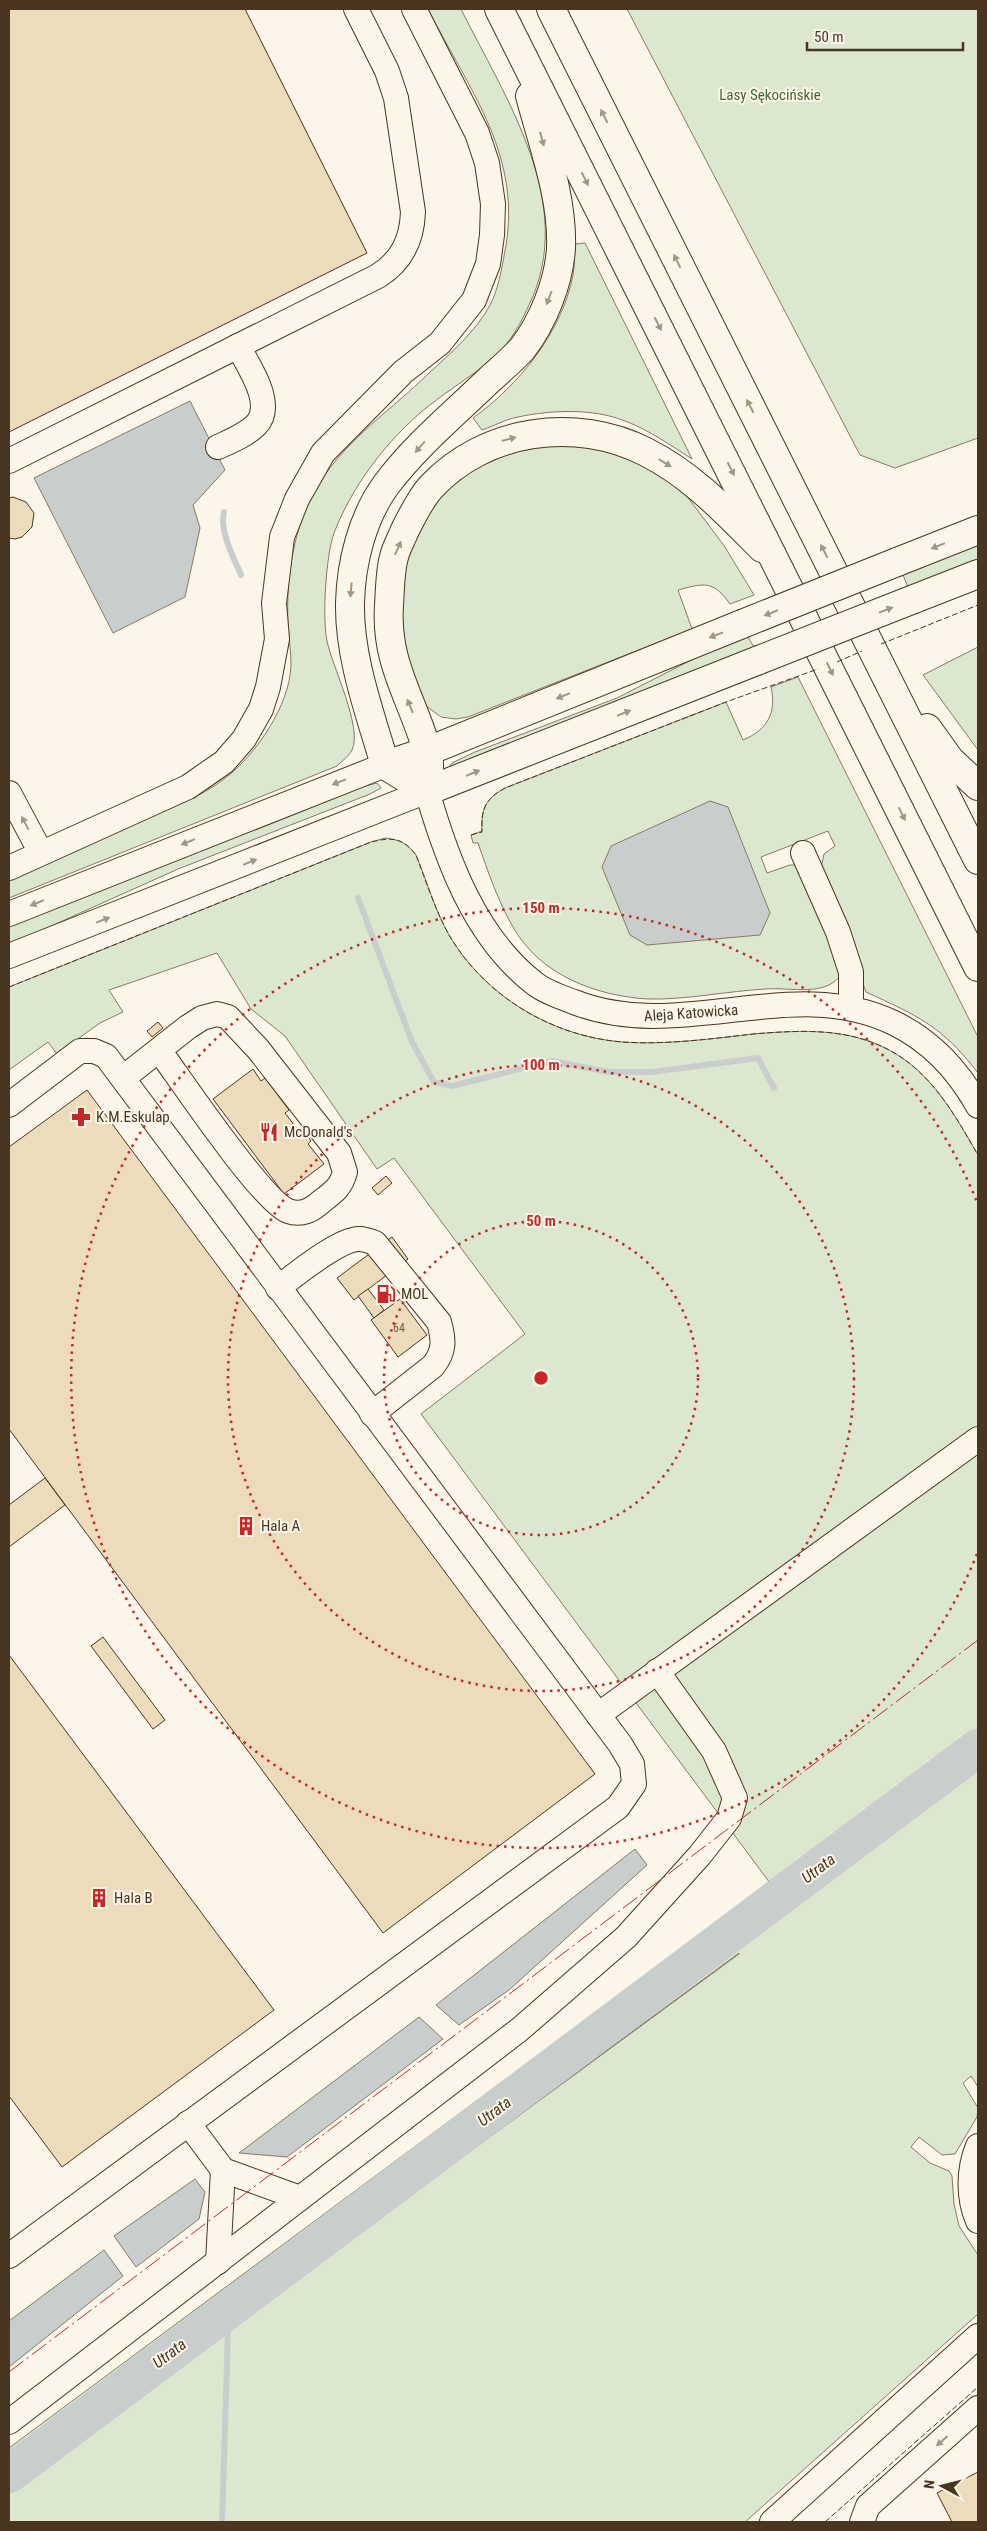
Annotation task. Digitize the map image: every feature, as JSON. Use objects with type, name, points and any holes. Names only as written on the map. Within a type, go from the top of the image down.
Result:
[{"type":"main road","points":[[499,9],[777,562],[978,968]]},
{"type":"main road","points":[[551,9],[978,860]]},
{"type":"main road","points":[[428,791],[385,765],[355,660],[351,632],[351,587],[360,541],[371,512],[386,486],[425,441],[522,348],[549,298],[561,248],[560,216],[516,42]]},
{"type":"main road","points":[[428,791],[428,751],[391,653],[389,608],[394,557],[409,522],[430,488],[463,460],[490,444],[522,436],[558,432],[598,435],[645,451],[694,482],[777,562]]},
{"type":"main road","points":[[385,765],[428,751],[978,530]]},
{"type":"main road","points":[[428,791],[978,574]]},
{"type":"main road","points":[[877,657],[950,760],[978,786]]},
{"type":"street","points":[[9,460],[391,268],[408,242],[412,230],[413,212],[396,98],[387,71],[356,9]]},
{"type":"street","points":[[9,868],[188,787],[224,762],[244,739],[261,708],[268,687],[277,639],[274,603],[282,537],[297,499],[324,453],[403,372],[440,343],[474,300],[488,264],[492,235],[493,204],[487,163],[477,133],[414,9]]},
{"type":"street","points":[[218,447],[245,433],[256,424],[262,415],[263,401],[259,389],[238,346]]},
{"type":"street","points":[[9,914],[385,765]]},
{"type":"street","points":[[9,956],[428,791]]},
{"type":"street","name":"Aleja Katowicka","points":[[428,791],[448,854],[480,921],[512,963],[535,984],[556,995],[611,1014],[646,1018],[792,1005],[850,1008],[880,1016],[908,1030],[933,1048],[955,1070],[978,1106]]},
{"type":"street","points":[[9,793],[41,854]]},
{"type":"street","points":[[803,853],[838,932],[852,972],[850,1008]]},
{"type":"street","points":[[123,1078],[188,1027],[207,1016],[223,1015],[233,1020],[339,1153],[345,1172],[337,1190],[310,1211],[303,1213],[287,1210],[274,1202],[247,1170],[159,1050]]},
{"type":"street","points":[[9,1105],[80,1051],[94,1051],[106,1056],[598,1715],[632,1764],[634,1784],[618,1807],[9,2256]]},
{"type":"street","points":[[278,1288],[334,1249],[357,1239],[365,1240],[375,1243],[439,1322],[444,1338],[439,1358],[433,1366],[372,1414]]},
{"type":"street","points":[[598,1715],[978,1439]]},
{"type":"street","points":[[9,2422],[519,2030],[626,1937],[700,1855],[729,1818],[735,1798],[714,1751],[657,1671]]},
{"type":"street","points":[[188,2123],[223,2170],[300,2198]]},
{"type":"street","points":[[978,2146],[970,2181],[972,2201],[978,2222]]},
{"type":"street","points":[[218,2262],[223,2170]]},
{"type":"street","points":[[772,2522],[978,2336]]},
{"type":"street","points":[[862,2522],[868,2506],[978,2408]]},
{"type":"green space","points":[[428,9],[461,9],[515,115],[530,152],[541,190],[545,229],[542,267],[526,312],[506,345],[479,370],[426,408],[384,449],[350,498],[334,533],[327,571],[326,631],[330,652],[350,712],[354,740],[352,750],[337,766],[9,898],[9,879],[185,802],[224,779],[248,757],[278,712],[289,680],[291,665],[288,625],[290,570],[297,534],[310,500],[330,467],[343,452],[463,341],[485,314],[493,299],[504,256],[508,221],[507,188],[500,157],[490,127]]},
{"type":"green space","name":"Lasy Sękocińskie","points":[[627,9],[978,9],[978,438],[895,468],[860,455]]},
{"type":"green space","points":[[585,243],[692,459],[642,429],[625,421],[599,414],[558,412],[531,415],[509,419],[482,430],[473,418],[490,405],[522,373],[549,337],[567,296],[574,271],[575,244]]},
{"type":"green space","points":[[548,438],[633,457],[674,479],[725,547],[754,595],[730,604],[718,591],[707,585],[678,590],[692,629],[468,717],[456,719],[441,717],[422,703],[397,627],[408,545],[424,513],[446,488],[475,463]]},
{"type":"green space","points":[[978,544],[978,559],[908,587],[903,575]]},
{"type":"green space","points":[[748,637],[755,649],[451,768],[450,766],[452,763],[475,752],[617,698],[705,653]]},
{"type":"green space","points":[[978,647],[978,750],[923,675]]},
{"type":"green space","points":[[798,677],[978,1037],[978,1073],[953,1044],[928,1024],[866,992],[821,868],[824,854],[835,846],[828,831],[761,857],[767,873],[790,865],[796,865],[843,972],[836,980],[828,985],[808,990],[766,989],[663,999],[628,997],[590,988],[571,980],[538,958],[524,944],[513,927],[498,897],[478,843],[473,843],[471,835],[482,831],[482,817],[486,805],[493,796],[505,788],[726,702],[743,740],[758,731],[768,720],[773,705],[771,687]]},
{"type":"green space","points":[[377,783],[381,788],[370,794],[178,869],[9,945],[9,926],[362,787]]},
{"type":"green space","points":[[385,838],[399,841],[416,855],[435,906],[449,935],[464,957],[481,977],[501,994],[522,1009],[546,1022],[596,1038],[638,1043],[704,1040],[753,1034],[809,1031],[827,1032],[862,1039],[896,1054],[922,1074],[943,1099],[978,1155],[978,2087],[971,2076],[963,2083],[978,2108],[977,2117],[955,2154],[942,2155],[919,2137],[911,2147],[930,2163],[949,2171],[952,2176],[954,2204],[959,2226],[978,2255],[978,2314],[745,2522],[9,2522],[9,2448],[770,1883],[421,1414],[525,1334],[394,1158],[377,1169],[285,1036],[251,1009],[217,953],[109,990],[123,1012],[100,1023],[57,1054],[48,1042],[9,1070],[9,987]],"holes":[[[739,1953],[739,1954],[276,2294]]]},
{"type":"shaded area","points":[[190,401],[225,470],[193,505],[200,528],[185,597],[113,633],[34,478]]},
{"type":"shaded area","points":[[710,801],[728,807],[770,913],[760,935],[647,945],[630,935],[602,867],[611,846]]},
{"type":"shaded area","points":[[635,1849],[647,1865],[509,1990],[459,2025],[436,2005]]},
{"type":"shaded area","points":[[419,2017],[443,2039],[287,2157],[239,2153]]},
{"type":"shaded area","points":[[195,2179],[205,2192],[199,2219],[136,2267],[114,2236]]},
{"type":"shaded area","points":[[104,2250],[123,2276],[9,2367],[9,2321]]},
{"type":"building","points":[[9,9],[245,9],[367,253],[9,432]]},
{"type":"building","points":[[13,497],[26,502],[34,513],[32,527],[22,537],[15,539],[9,538],[9,498]]},
{"type":"building","points":[[158,1022],[163,1028],[152,1037],[147,1031]]},
{"type":"building","name":"McDonald's","points":[[253,1069],[261,1081],[265,1078],[289,1110],[285,1113],[301,1134],[304,1131],[311,1141],[308,1144],[324,1164],[284,1194],[213,1099]]},
{"type":"building","name":"Hala A","points":[[87,1090],[595,1774],[383,1933],[9,1429],[9,1147]]},
{"type":"building","points":[[386,1176],[392,1183],[378,1195],[372,1188]]},
{"type":"building","points":[[392,1237],[408,1259],[354,1300],[337,1278]]},
{"type":"building","points":[[368,1289],[384,1310],[374,1318],[358,1296]]},
{"type":"building","points":[[400,1299],[427,1335],[398,1357],[371,1320]]},
{"type":"building","points":[[45,1478],[65,1505],[9,1547],[9,1505]]},
{"type":"building","points":[[103,1637],[165,1720],[153,1729],[91,1646]]},
{"type":"building","name":"Hala B","points":[[9,1655],[274,2010],[62,2167],[9,2096]]},
{"type":"building","points":[[978,2472],[978,2522],[952,2522],[937,2493]]},
{"type":"waterway","points":[[224,512],[225,536],[241,575]]},
{"type":"waterway","points":[[358,898],[412,1042],[434,1082],[452,1086],[552,1061],[609,1072],[652,1072],[758,1058],[774,1088]]},
{"type":"waterway","name":"Utrata","points":[[9,2474],[978,1748]]},
{"type":"waterway","points":[[222,2522],[228,2331],[231,2308]]},
{"type":"fence","points":[[881,644],[978,605]]},
{"type":"fence","points":[[837,662],[862,651]]},
{"type":"fence","points":[[471,835],[482,832],[482,817],[486,806],[493,796],[505,788],[726,702],[818,669]]},
{"type":"fence","points":[[9,987],[371,842],[391,839],[406,845],[416,855],[439,916],[464,957],[481,977],[501,994],[522,1009],[546,1022],[596,1038],[638,1043],[704,1040],[753,1034],[809,1031],[827,1032],[862,1039],[896,1054],[922,1074],[943,1099],[978,1155]]},
{"type":"fence","points":[[825,2522],[978,2387]]},
{"type":"power","points":[[9,2372],[978,1640]]},
{"type":"place","name":"K.M.Eskulap","points":[[81,1117]]},
{"type":"place","name":"McDonald's","points":[[269,1132]]},
{"type":"place","name":"MOL","points":[[386,1294]]},
{"type":"place","name":"Hala A","points":[[246,1526]]},
{"type":"place","name":"Hala B","points":[[99,1898]]}]
